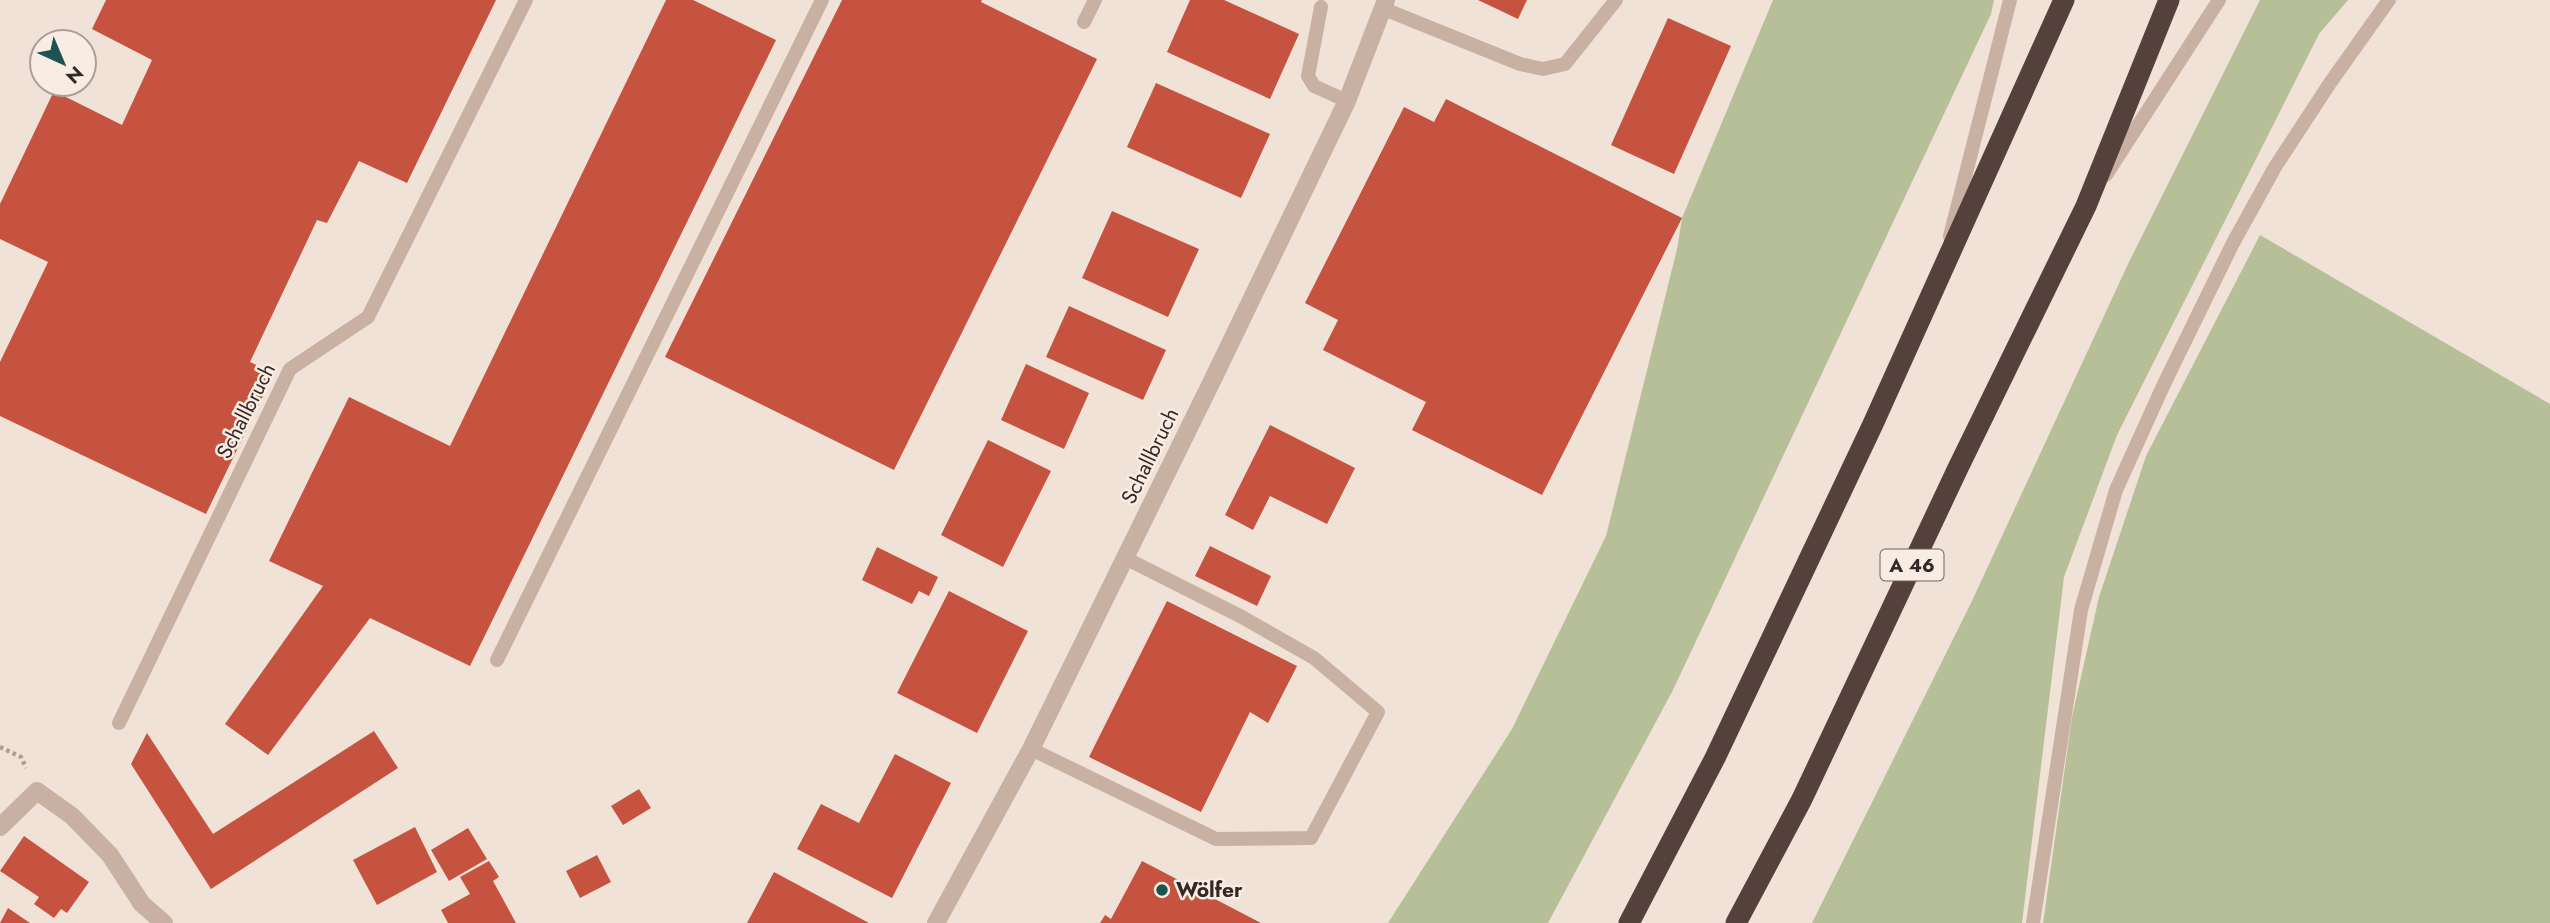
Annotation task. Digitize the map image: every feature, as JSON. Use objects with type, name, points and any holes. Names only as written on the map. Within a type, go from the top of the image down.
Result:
[{"type":"highway","points":[[1629,923],[1715,758],[1939,278],[2064,0]]},
{"type":"highway","name":"A 46","points":[[1736,923],[1802,799],[1958,468],[2086,206],[2169,0]]},
{"type":"street","name":"Schallbruch","points":[[936,923],[1031,749],[1125,558],[1347,101],[1385,4]]},
{"type":"street","points":[[0,827],[37,791],[72,816],[110,855],[142,904],[164,923]]},
{"type":"lane","name":"Schallbruch","points":[[119,723],[290,369],[368,317],[526,0]]},
{"type":"lane","points":[[497,660],[822,0]]},
{"type":"lane","points":[[1084,22],[1095,0]]},
{"type":"lane","points":[[1385,4],[1520,64],[1543,69],[1565,64],[1616,0]]},
{"type":"lane","points":[[1939,278],[2010,0]]},
{"type":"lane","points":[[2086,206],[2219,0]]},
{"type":"lane","points":[[2033,923],[2081,610],[2116,490],[2233,243],[2276,167],[2323,93],[2389,0]]},
{"type":"lane","points":[[1321,7],[1308,76],[1314,86],[1347,101]]},
{"type":"lane","points":[[1031,749],[1216,839],[1311,838],[1378,712],[1314,658],[1242,617],[1125,558]]},
{"type":"green space","points":[[1773,0],[1994,0],[1991,14],[1673,690],[1548,923],[1388,923],[1512,729],[1606,536],[1677,249],[1682,218]]},
{"type":"green space","points":[[2260,0],[2348,0],[2319,34],[2117,435],[2064,577],[2022,923],[1812,923],[1971,603],[2128,264]]},
{"type":"green space","points":[[2260,235],[2550,404],[2550,923],[2043,923],[2072,717],[2099,597],[2146,456]]},
{"type":"building","points":[[106,0],[496,0],[407,183],[359,161],[327,223],[317,220],[250,362],[274,373],[206,514],[0,416],[0,362],[48,262],[0,239],[0,204],[51,98],[68,98],[122,125],[152,60],[98,32],[98,28],[92,28]]},
{"type":"building","points":[[666,0],[693,0],[776,40],[470,666],[370,618],[268,755],[225,724],[323,586],[269,561],[349,397],[450,446]]},
{"type":"building","points":[[842,0],[982,0],[981,2],[1097,59],[894,470],[665,357]]},
{"type":"building","points":[[1190,0],[1224,0],[1299,34],[1270,99],[1167,52]]},
{"type":"building","points":[[1478,0],[1527,0],[1518,19]]},
{"type":"building","points":[[1668,18],[1731,46],[1674,174],[1611,145]]},
{"type":"building","points":[[1156,83],[1270,134],[1241,198],[1127,147]]},
{"type":"building","points":[[1446,99],[1682,218],[1542,495],[1412,430],[1426,402],[1323,350],[1338,320],[1305,303],[1404,107],[1434,122]]},
{"type":"building","points":[[1112,211],[1199,249],[1168,317],[1082,278]]},
{"type":"building","points":[[1069,306],[1166,350],[1143,400],[1046,357]]},
{"type":"building","points":[[1026,364],[1089,393],[1064,449],[1001,420]]},
{"type":"building","points":[[1270,425],[1355,468],[1327,524],[1270,496],[1253,530],[1225,515]]},
{"type":"building","points":[[988,440],[1051,471],[1003,567],[941,535]]},
{"type":"building","points":[[1210,546],[1271,576],[1257,606],[1195,576]]},
{"type":"building","points":[[877,547],[938,577],[929,596],[919,591],[912,604],[862,580]]},
{"type":"building","points":[[949,591],[1028,631],[977,733],[897,693]]},
{"type":"building","points":[[1167,601],[1297,666],[1268,723],[1250,712],[1201,812],[1089,757]]},
{"type":"building","points":[[374,731],[398,768],[211,889],[131,764],[147,733],[213,834]]},
{"type":"building","points":[[895,754],[951,783],[892,898],[797,849],[821,804],[859,823]]},
{"type":"building","points":[[639,789],[651,808],[623,825],[611,806]]},
{"type":"building","points":[[415,827],[437,872],[377,905],[353,860]]},
{"type":"building","points":[[468,828],[487,859],[449,881],[431,850]]},
{"type":"building","points":[[24,836],[89,882],[67,913],[61,909],[54,918],[34,904],[39,897],[0,871]]},
{"type":"building","points":[[597,855],[611,882],[580,898],[566,871]]},
{"type":"building","points":[[489,861],[499,877],[493,881],[516,923],[448,923],[441,910],[470,894],[460,877]]},
{"type":"building","name":"Wölfer","points":[[1142,861],[1261,923],[1100,923],[1105,915],[1111,919]]},
{"type":"building","points":[[774,872],[869,923],[747,923]]},
{"type":"building","points":[[8,908],[30,923],[0,923]]},
{"type":"place","name":"Wölfer","points":[[1162,890]]}]
